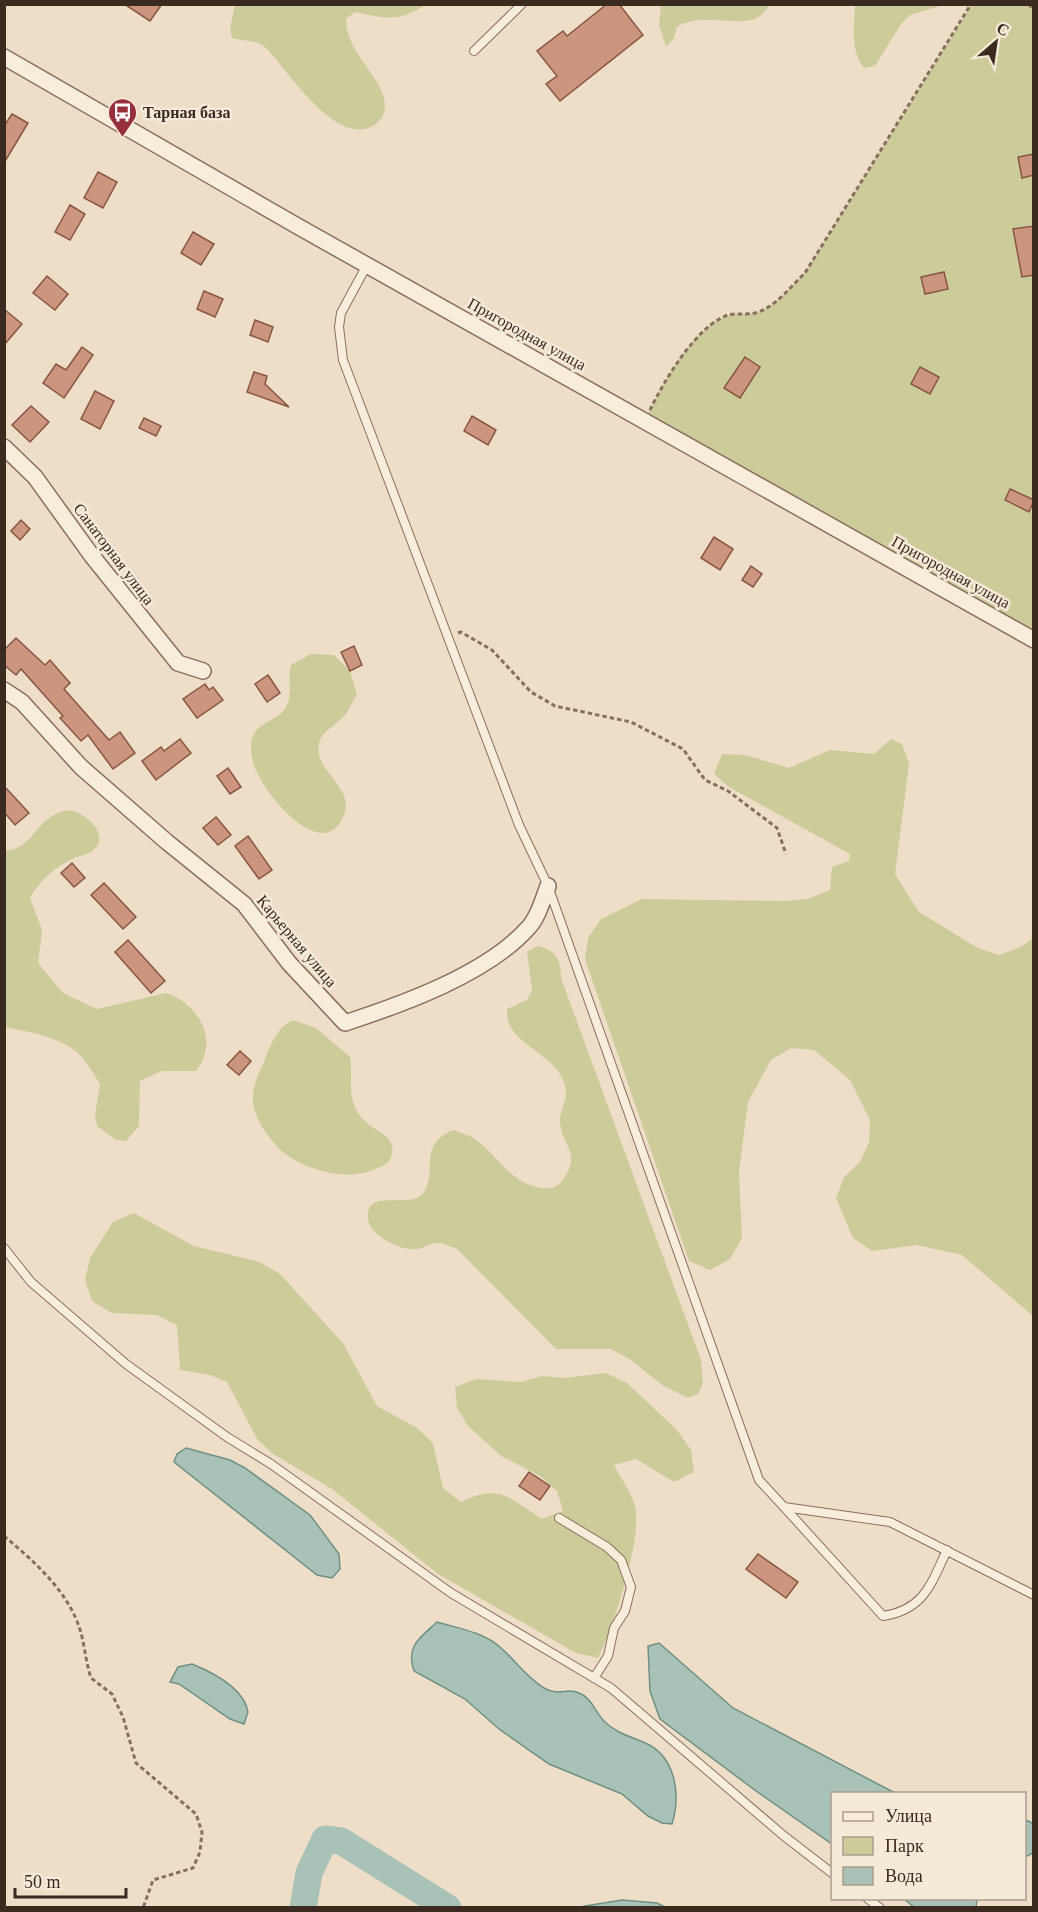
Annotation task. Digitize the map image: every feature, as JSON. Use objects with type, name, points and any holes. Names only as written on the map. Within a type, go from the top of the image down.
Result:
[{"type":"street","name":"Пригородная улица","points":[[4,57],[367,265],[1034,640]]},
{"type":"street","name":"Санаторная улица","points":[[4,447],[35,477],[92,556],[178,663],[203,671]]},
{"type":"street","name":"Карьерная улица","points":[[4,690],[22,702],[81,767],[167,843],[244,904],[289,963],[345,1023],[401,1005],[490,960],[530,927],[548,886]]},
{"type":"lane","points":[[474,51],[522,4]]},
{"type":"lane","points":[[367,265],[342,313],[339,327],[343,360],[519,825],[548,886],[759,1480],[883,1616],[899,1613],[925,1596],[947,1550]]},
{"type":"lane","points":[[4,1248],[31,1282],[126,1364],[451,1593],[611,1688],[784,1836],[831,1872]]},
{"type":"lane","points":[[784,1507],[890,1522],[1034,1595]]},
{"type":"lane","points":[[559,1518],[607,1547],[621,1560],[631,1587],[626,1611],[614,1628],[608,1656],[594,1678]]},
{"type":"path","points":[[645,420],[658,393],[684,353],[710,327],[728,315],[757,313],[771,305],[805,273],[971,4]]},
{"type":"path","points":[[1029,4],[1034,12]]},
{"type":"path","points":[[448,636],[462,632],[492,650],[531,692],[555,706],[631,722],[683,749],[705,780],[728,791],[777,828],[786,854]]},
{"type":"path","points":[[4,1536],[28,1556],[62,1593],[81,1632],[91,1678],[112,1694],[123,1717],[136,1763],[196,1814],[202,1832],[200,1852],[193,1868],[153,1880],[143,1908]]},
{"type":"green space","points":[[661,4],[769,5],[762,15],[752,20],[689,22],[677,27],[674,38],[666,47],[659,25]]},
{"type":"green space","points":[[855,4],[944,5],[910,15],[901,24],[875,66],[864,68],[855,46]]},
{"type":"green space","points":[[235,5],[425,5],[399,17],[391,18],[355,12],[346,19],[352,43],[379,86],[385,106],[383,116],[377,123],[371,127],[356,129],[342,125],[312,102],[263,45],[232,38],[230,28]]},
{"type":"green space","points":[[971,5],[1033,5],[1033,640],[645,420],[678,360],[701,333],[727,316],[755,313],[769,307],[805,273]]},
{"type":"green space","points":[[311,654],[334,655],[350,671],[357,694],[346,714],[320,740],[318,750],[321,760],[344,795],[346,805],[344,815],[334,829],[322,833],[308,829],[293,819],[279,805],[258,774],[251,748],[256,730],[276,717],[287,705],[290,696],[291,665]]},
{"type":"green space","points":[[891,739],[902,744],[909,764],[895,874],[919,912],[978,948],[999,955],[1021,947],[1033,938],[1033,1316],[962,1255],[917,1245],[872,1251],[853,1238],[836,1198],[844,1177],[860,1162],[869,1142],[870,1120],[850,1080],[814,1050],[791,1048],[771,1060],[748,1102],[739,1171],[742,1238],[730,1259],[710,1270],[689,1261],[585,959],[588,938],[601,919],[642,899],[785,901],[808,899],[830,890],[832,867],[849,861],[850,854],[729,787],[714,774],[722,754],[745,755],[789,768],[830,750],[874,754]]},
{"type":"green space","points":[[69,810],[89,820],[100,839],[92,851],[52,871],[30,898],[42,930],[38,963],[63,993],[97,1009],[166,993],[178,998],[196,1015],[206,1036],[203,1059],[196,1071],[162,1071],[140,1081],[139,1126],[126,1141],[116,1140],[97,1126],[95,1114],[100,1084],[81,1056],[65,1044],[55,1040],[5,1027],[5,851],[23,844],[49,818]]},
{"type":"green space","points":[[537,946],[553,953],[560,966],[561,978],[701,1360],[703,1383],[698,1394],[688,1398],[662,1385],[631,1360],[611,1349],[556,1349],[457,1249],[436,1243],[417,1249],[403,1248],[382,1238],[370,1226],[368,1216],[370,1207],[374,1203],[410,1200],[424,1192],[428,1184],[432,1150],[443,1136],[454,1130],[475,1139],[512,1175],[527,1184],[540,1188],[554,1187],[561,1182],[567,1172],[571,1164],[571,1157],[560,1123],[566,1095],[562,1078],[555,1067],[514,1032],[509,1022],[507,1009],[527,1000],[532,990],[527,952]]},
{"type":"green space","points":[[293,1020],[316,1028],[350,1057],[354,1106],[369,1125],[384,1134],[391,1142],[392,1154],[384,1165],[365,1173],[354,1174],[320,1170],[288,1156],[272,1141],[263,1128],[254,1108],[253,1096],[258,1074],[274,1038],[287,1023]]},
{"type":"green space","points":[[134,1213],[194,1246],[260,1262],[280,1274],[343,1343],[377,1406],[417,1428],[433,1443],[443,1488],[461,1502],[474,1496],[495,1493],[512,1499],[542,1519],[563,1511],[557,1491],[540,1476],[501,1456],[468,1426],[457,1408],[455,1387],[476,1379],[521,1382],[542,1376],[564,1378],[606,1373],[627,1383],[677,1430],[691,1450],[694,1472],[674,1482],[636,1459],[614,1465],[635,1507],[635,1539],[625,1583],[598,1658],[576,1653],[438,1574],[332,1489],[273,1454],[257,1439],[227,1382],[210,1375],[180,1370],[177,1325],[157,1315],[112,1313],[92,1301],[85,1280],[90,1258],[113,1222]]},
{"type":"water","points":[[186,1448],[230,1460],[245,1468],[310,1515],[339,1554],[340,1569],[332,1578],[317,1575],[174,1462],[177,1454]]},
{"type":"water","points":[[437,1622],[487,1638],[544,1688],[554,1692],[575,1691],[584,1695],[610,1726],[654,1748],[663,1756],[673,1777],[676,1800],[672,1824],[662,1823],[648,1816],[622,1794],[549,1764],[499,1729],[465,1699],[414,1671],[413,1648]]},
{"type":"water","points":[[659,1643],[733,1708],[893,1792],[831,1792],[831,1843],[660,1719],[650,1691],[648,1646]]},
{"type":"water","points":[[192,1664],[227,1682],[241,1696],[248,1712],[244,1724],[230,1719],[179,1684],[170,1682],[178,1667]]},
{"type":"water","points":[[1026,1820],[1034,1824],[1033,1853],[1026,1856]]},
{"type":"water","points":[[622,1900],[657,1903],[665,1907],[579,1907]]},
{"type":"water","points":[[905,1900],[977,1900],[976,1908],[914,1907]]},
{"type":"building","points":[[124,4],[162,4],[150,21]]},
{"type":"building","points":[[607,4],[619,4],[643,35],[560,101],[546,84],[557,76],[537,51],[563,31],[567,36]]},
{"type":"building","points":[[12,114],[28,123],[4,163],[4,126]]},
{"type":"building","points":[[1034,154],[1034,175],[1022,178],[1018,157]]},
{"type":"building","points":[[98,172],[117,182],[103,208],[84,198]]},
{"type":"building","points":[[70,205],[85,214],[70,240],[55,232]]},
{"type":"building","points":[[1034,226],[1034,275],[1022,277],[1013,229]]},
{"type":"building","points":[[193,232],[214,244],[201,265],[181,253]]},
{"type":"building","points":[[944,272],[948,289],[925,294],[921,277]]},
{"type":"building","points":[[47,276],[68,294],[55,310],[33,293]]},
{"type":"building","points":[[204,291],[223,299],[215,317],[197,309]]},
{"type":"building","points":[[4,309],[22,324],[4,345]]},
{"type":"building","points":[[255,320],[273,327],[268,342],[250,335]]},
{"type":"building","points":[[82,347],[93,355],[64,398],[43,383],[56,364],[66,370]]},
{"type":"building","points":[[745,357],[760,367],[740,398],[724,388]]},
{"type":"building","points":[[920,367],[939,377],[930,394],[911,384]]},
{"type":"building","points":[[254,372],[267,376],[265,384],[289,407],[247,392]]},
{"type":"building","points":[[95,391],[114,401],[100,429],[81,419]]},
{"type":"building","points":[[31,406],[49,422],[30,442],[12,425]]},
{"type":"building","points":[[472,416],[496,430],[488,445],[464,431]]},
{"type":"building","points":[[144,418],[161,426],[156,436],[139,428]]},
{"type":"building","points":[[1010,489],[1034,500],[1029,512],[1005,500]]},
{"type":"building","points":[[21,520],[30,529],[20,540],[11,531]]},
{"type":"building","points":[[714,537],[733,549],[720,570],[701,558]]},
{"type":"building","points":[[751,566],[762,574],[753,587],[742,580]]},
{"type":"building","points":[[16,638],[45,665],[50,660],[70,683],[64,689],[109,740],[120,732],[135,753],[113,769],[88,735],[81,741],[60,718],[63,716],[21,669],[16,675],[4,665],[4,650]]},
{"type":"building","points":[[354,646],[362,665],[350,671],[341,652]]},
{"type":"building","points":[[268,675],[280,693],[267,702],[255,684]]},
{"type":"building","points":[[205,684],[209,690],[213,687],[223,700],[197,718],[183,699]]},
{"type":"building","points":[[180,739],[191,753],[156,780],[142,761],[161,747],[164,751]]},
{"type":"building","points":[[228,768],[241,787],[230,794],[217,776]]},
{"type":"building","points":[[4,786],[29,813],[15,825],[4,812]]},
{"type":"building","points":[[216,817],[231,835],[218,845],[203,828]]},
{"type":"building","points":[[248,836],[272,870],[259,879],[235,846]]},
{"type":"building","points":[[72,863],[85,878],[74,887],[61,873]]},
{"type":"building","points":[[104,883],[136,917],[123,929],[91,895]]},
{"type":"building","points":[[128,940],[165,981],[151,993],[115,952]]},
{"type":"building","points":[[240,1051],[251,1061],[239,1075],[227,1065]]},
{"type":"building","points":[[529,1472],[550,1486],[540,1500],[519,1486]]},
{"type":"building","points":[[758,1554],[798,1582],[786,1598],[746,1569]]},
{"type":"waterway","points":[[303,1908],[309,1873],[325,1839],[341,1841],[448,1908]]},
{"type":"place","name":"Тарная база","points":[[122,138]]}]
